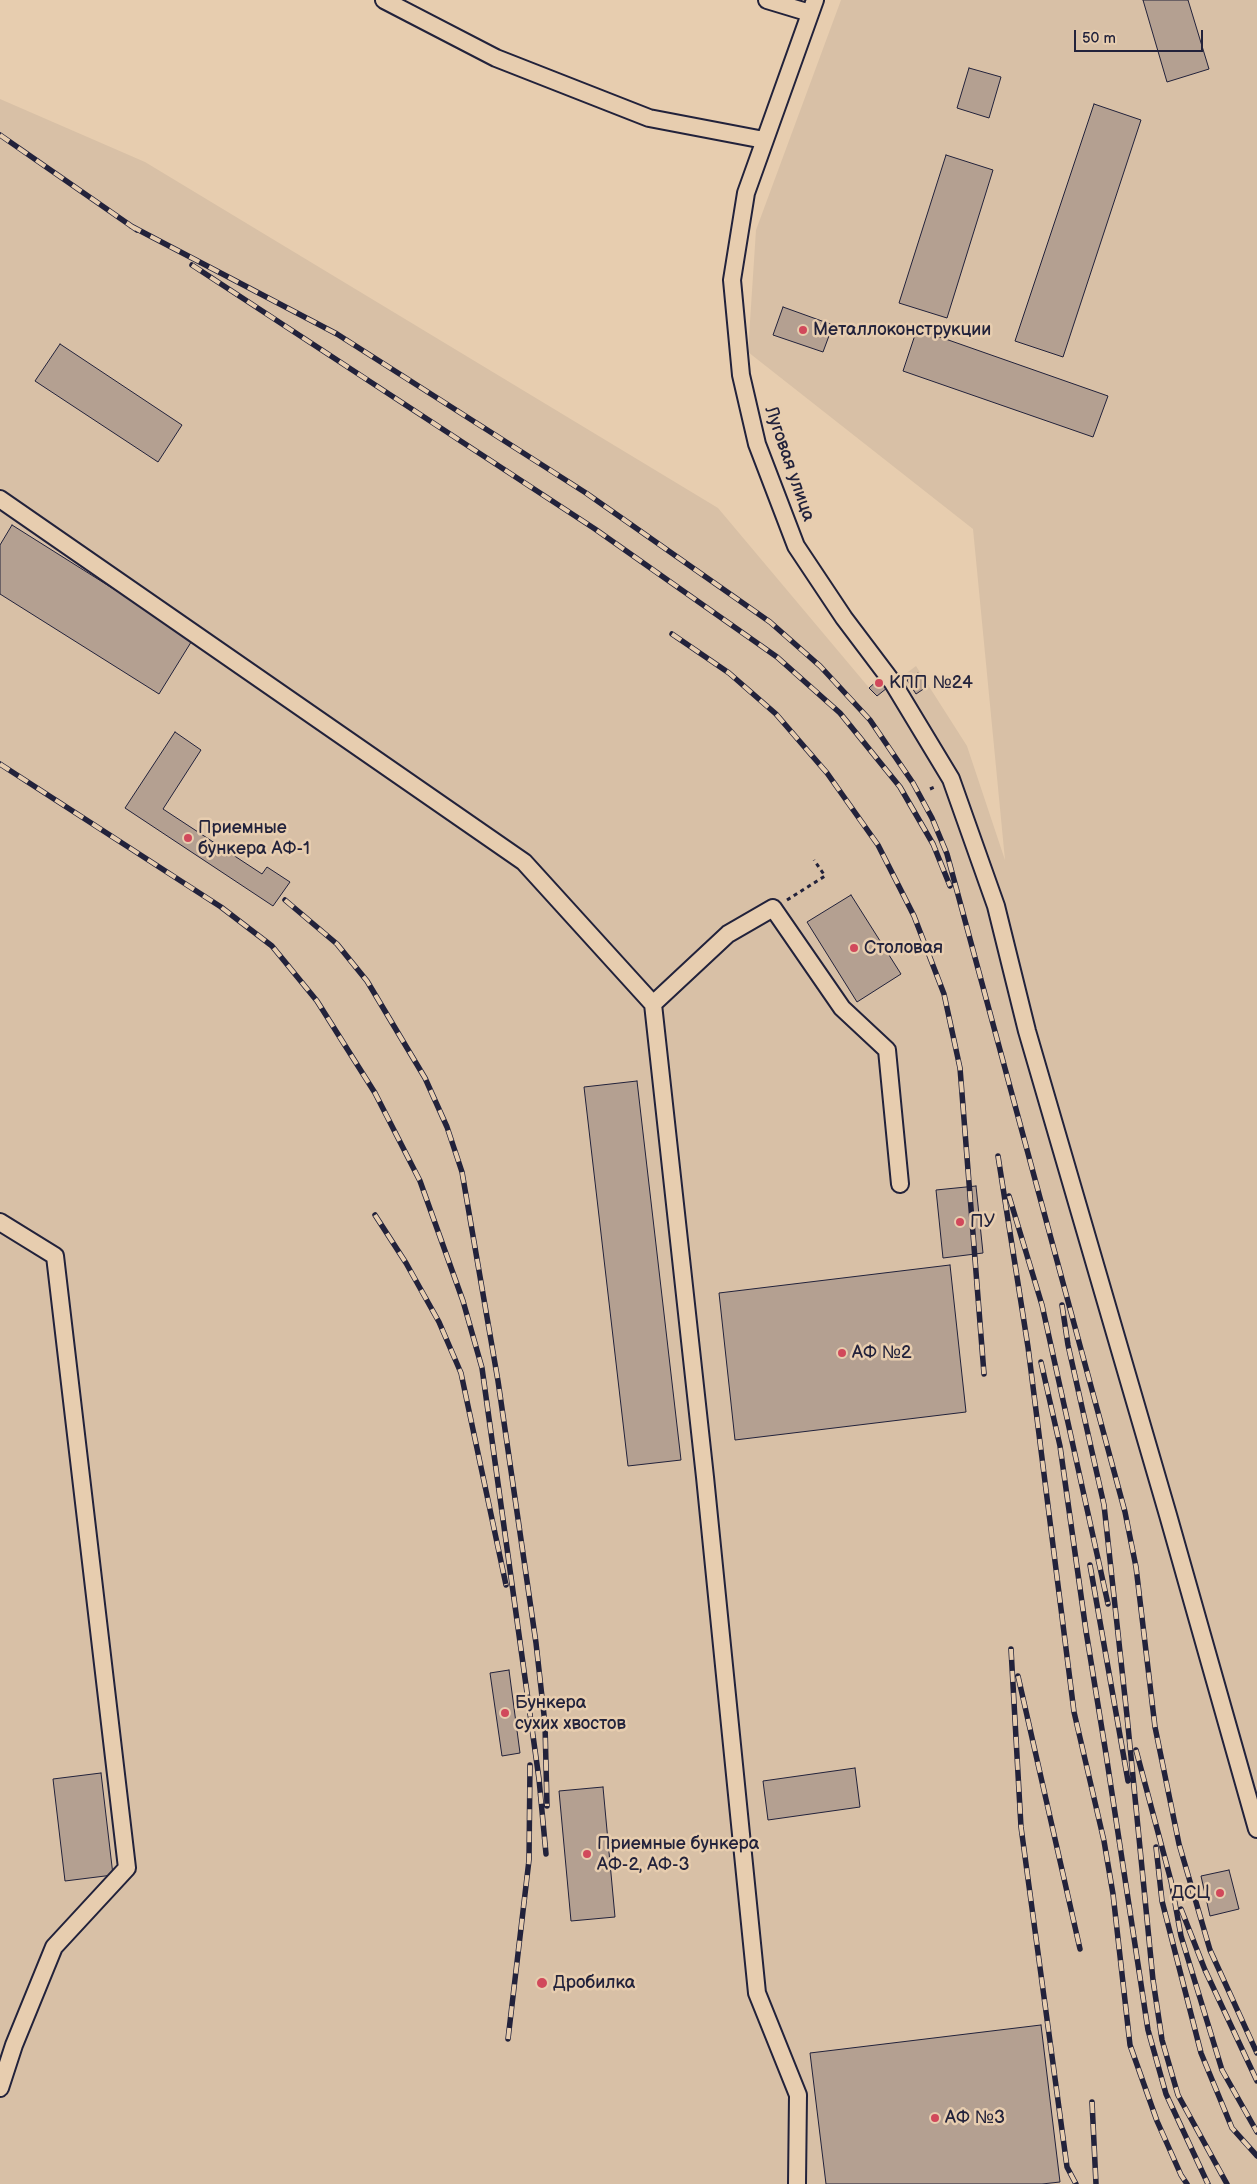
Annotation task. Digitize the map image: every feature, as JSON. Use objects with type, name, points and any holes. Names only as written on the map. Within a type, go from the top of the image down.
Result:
[{"type":"street","points":[[384,0],[496,58],[649,118],[764,140]]},
{"type":"street","points":[[767,0],[812,6]]},
{"type":"street","name":"Луговая улица","points":[[812,6],[746,193],[732,280],[741,375],[757,444],[796,546],[844,618],[893,683],[951,779],[996,906],[1028,1031],[1257,1829]]},
{"type":"street","points":[[0,499],[524,862],[653,1004],[705,1477],[757,1993],[798,2095],[797,2184]]},
{"type":"street","points":[[653,1004],[728,934],[773,908],[842,1008],[886,1050],[900,1184]]},
{"type":"street","points":[[0,1222],[55,1256],[127,1868],[54,1948],[14,2045],[0,2088]]},
{"type":"path","points":[[773,908],[824,876],[814,860]]},
{"type":"shaded area","points":[[841,0],[1257,0],[1257,2184],[0,2184],[0,99],[145,162],[718,508],[876,696],[916,666],[967,746],[1005,860],[973,529],[748,352],[756,230]]},
{"type":"building","points":[[1143,0],[1188,0],[1209,69],[1167,82]]},
{"type":"building","points":[[969,68],[1001,77],[989,118],[957,108]]},
{"type":"building","points":[[1094,104],[1141,120],[1063,357],[1015,341]]},
{"type":"building","points":[[946,155],[993,170],[947,318],[899,303]]},
{"type":"building","name":"Металлоконструкции","points":[[783,307],[833,325],[823,352],[773,335]]},
{"type":"building","points":[[917,329],[1108,396],[1093,437],[903,371]]},
{"type":"building","points":[[60,344],[182,425],[158,462],[35,381]]},
{"type":"building","points":[[12,525],[193,639],[159,694],[0,594],[0,545]]},
{"type":"building","points":[[918,673],[928,686],[916,694],[907,680]]},
{"type":"building","name":"КПП №24","points":[[879,679],[887,688],[877,696],[869,688]]},
{"type":"building","name":"Приемные бункера АФ-1","points":[[175,732],[201,750],[163,809],[262,874],[267,867],[290,882],[273,906],[125,808]]},
{"type":"building","name":"Столовая","points":[[851,895],[901,974],[857,1002],[807,922]]},
{"type":"building","points":[[637,1081],[681,1460],[628,1466],[584,1087]]},
{"type":"building","name":"ПУ","points":[[976,1186],[983,1253],[943,1258],[936,1190]]},
{"type":"building","name":"АФ №2","points":[[950,1265],[966,1412],[735,1440],[719,1293]]},
{"type":"building","name":"Бункера сухих хвостов","points":[[509,1670],[520,1753],[502,1756],[490,1673]]},
{"type":"building","points":[[855,1768],[860,1807],[768,1820],[763,1781]]},
{"type":"building","points":[[101,1773],[113,1875],[65,1881],[53,1779]]},
{"type":"building","name":"Приемные бункера АФ-2, АФ-3","points":[[603,1787],[615,1917],[571,1921],[559,1791]]},
{"type":"building","name":"ДСЦ","points":[[1229,1870],[1239,1909],[1210,1916],[1201,1876]]},
{"type":"building","name":"АФ №3","points":[[1041,2025],[1060,2182],[1042,2184],[826,2184],[810,2053]]},
{"type":"railway","points":[[0,135],[137,230]]},
{"type":"railway","points":[[131,226],[337,334],[586,493],[770,622],[820,666],[870,720],[913,783],[932,818],[947,854],[1125,1512],[1136,1567],[1155,1727],[1179,1844],[1210,1950],[1257,2053]]},
{"type":"railway","points":[[192,265],[595,529],[777,657],[840,713],[900,787],[933,844],[950,886]]},
{"type":"railway","points":[[672,634],[729,673],[776,714],[827,773],[878,845],[914,916],[944,994],[960,1068],[984,1374]]},
{"type":"railway","points":[[0,764],[221,907],[272,946],[317,1001],[375,1093],[420,1181],[463,1301],[482,1368],[539,1779],[546,1854]]},
{"type":"railway","points":[[285,900],[337,944],[367,981],[425,1078],[447,1127],[462,1172],[498,1381],[536,1643],[545,1724],[547,1806]]},
{"type":"railway","points":[[998,1156],[1028,1347],[1074,1712],[1104,1841],[1113,1894],[1130,2045],[1157,2121],[1181,2175],[1187,2184]]},
{"type":"railway","points":[[1009,1196],[1042,1305],[1108,1604]]},
{"type":"railway","points":[[375,1215],[406,1263],[439,1322],[461,1373],[506,1585]]},
{"type":"railway","points":[[1062,1305],[1068,1345],[1104,1505],[1153,1980],[1162,2040],[1178,2095],[1227,2184]]},
{"type":"railway","points":[[1041,1362],[1060,1446],[1086,1631],[1148,2030],[1166,2094],[1208,2184]]},
{"type":"railway","points":[[1090,1565],[1128,1781]]},
{"type":"railway","points":[[1011,1649],[1021,1827],[1067,2167],[1076,2184]]},
{"type":"railway","points":[[1018,1676],[1080,1949]]},
{"type":"railway","points":[[1136,1750],[1171,1881],[1181,1936],[1222,2070],[1257,2132]]},
{"type":"railway","points":[[508,2039],[529,1860],[530,1765]]},
{"type":"railway","points":[[1156,1847],[1162,1901],[1201,2053],[1232,2128],[1257,2156]]},
{"type":"railway","points":[[1181,1909],[1205,1970],[1257,2081]]},
{"type":"railway","points":[[1092,2102],[1096,2184]]},
{"type":"place","name":"Металлоконструкции","points":[[803,330]]},
{"type":"place","name":"КПП №24","points":[[879,683]]},
{"type":"place","name":"Приемные бункера АФ-1","points":[[188,838]]},
{"type":"place","name":"Столовая","points":[[854,948]]},
{"type":"place","name":"ПУ","points":[[960,1222]]},
{"type":"place","name":"АФ №2","points":[[842,1353]]},
{"type":"place","name":"Бункера сухих хвостов","points":[[505,1713]]},
{"type":"place","name":"Приемные бункера АФ-2, АФ-3","points":[[587,1854]]},
{"type":"place","name":"ДСЦ","points":[[1220,1893]]},
{"type":"place","name":"Дробилка","points":[[542,1983]]},
{"type":"place","name":"АФ №3","points":[[935,2118]]}]
